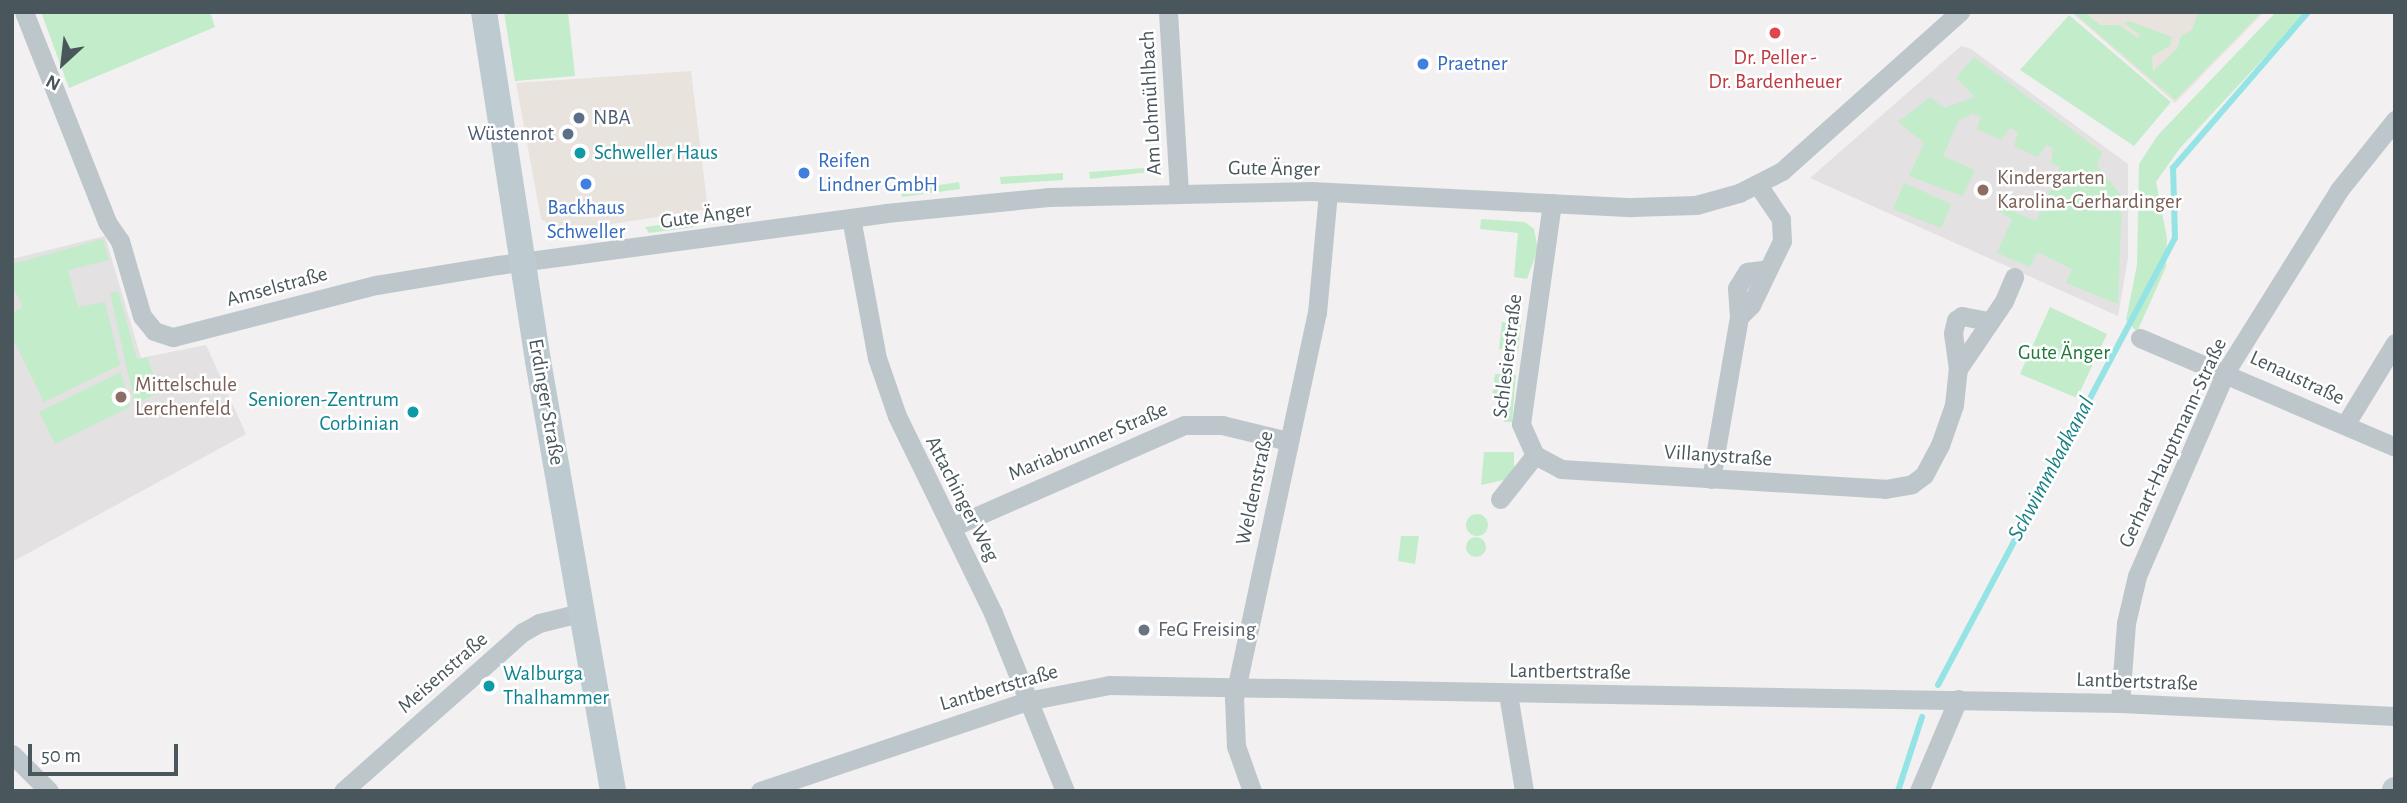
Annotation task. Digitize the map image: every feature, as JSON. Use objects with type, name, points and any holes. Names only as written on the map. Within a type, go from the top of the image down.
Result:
[{"type":"street","name":"Amselstraße","points":[[24,12],[112,229],[120,240],[142,316],[166,336],[376,285],[523,263]]},
{"type":"street","name":"Erdinger Straße","points":[[484,12],[523,263],[613,791]]},
{"type":"street","name":"Am Lohmühlbach","points":[[1168,12],[1179,191]]},
{"type":"street","name":"Gute Änger","points":[[523,263],[851,218],[1048,197],[1179,191],[1328,192],[1552,203],[1696,205],[1758,185],[1814,146],[1960,12]]},
{"type":"street","name":"Gerhart-Hauptmann-Straße","points":[[2120,703],[2126,623],[2137,576],[2227,371],[2339,190],[2395,120]]},
{"type":"street","points":[[1711,479],[1739,317],[1735,301],[1741,276],[1768,269],[1783,232],[1774,205],[1758,185]]},
{"type":"street","name":"Weldenstraße","points":[[1252,791],[1236,746],[1237,685],[1321,290],[1328,192]]},
{"type":"street","name":"Schlesierstraße","points":[[1535,455],[1521,424],[1552,203]]},
{"type":"street","name":"Attachinger Weg","points":[[851,218],[882,376],[912,453],[993,613],[1065,791]]},
{"type":"street","points":[[1958,369],[1979,342],[1987,321],[2004,301],[2014,277]]},
{"type":"street","points":[[1958,369],[1953,333],[1955,320],[1962,316],[1987,321]]},
{"type":"street","name":"Lenaustraße","points":[[2140,338],[2227,371],[2395,447]]},
{"type":"street","points":[[2345,425],[2395,343]]},
{"type":"street","name":"Villanystraße","points":[[1535,455],[1561,469],[1901,488],[1919,480],[1930,466],[1954,405],[1958,369]]},
{"type":"street","name":"Mariabrunner Straße","points":[[951,527],[1184,425],[1222,425],[1288,441]]},
{"type":"street","points":[[1500,499],[1535,455]]},
{"type":"street","name":"Meisenstraße","points":[[343,791],[523,632],[538,623],[584,612]]},
{"type":"street","name":"Lantbertstraße","points":[[760,791],[1027,701],[1110,685],[1237,685],[1508,694],[1958,699],[2120,703],[2395,716]]},
{"type":"street","points":[[1508,694],[1524,791]]},
{"type":"street","points":[[1919,791],[1958,699]]},
{"type":"street","points":[[12,754],[49,791]]},
{"type":"shaded area","points":[[2071,12],[2264,12],[2175,103]]},
{"type":"shaded area","name":"Kindergarten Karolina-Gerhardinger","points":[[1961,46],[1971,49],[2128,164],[2128,258],[2118,316],[1810,178]]},
{"type":"shaded area","points":[[691,71],[708,209],[561,232],[541,219],[516,83]]},
{"type":"shaded area","name":"Mittelschule Lerchenfeld","points":[[105,236],[141,358],[206,345],[246,434],[12,562],[12,259]]},
{"type":"green space","points":[[41,12],[210,12],[215,27],[69,88]]},
{"type":"green space","points":[[504,12],[568,12],[575,76],[515,81]]},
{"type":"green space","points":[[2073,12],[2084,12],[2100,25],[2119,25],[2138,38],[2140,35],[2124,23],[2129,21],[2172,37],[2170,46],[2152,56],[2153,71],[2177,49],[2181,36],[2192,30],[2198,12],[2262,12],[2175,100]]},
{"type":"green space","points":[[2276,12],[2307,12],[2180,148],[2156,182],[2167,238],[2166,267],[2137,332],[2126,320],[2137,265],[2139,164],[2158,135]]},
{"type":"green space","points":[[2069,15],[2171,102],[2134,146],[2020,70]]},
{"type":"green space","points":[[1974,57],[2102,152],[2097,165],[2122,197],[2118,304],[2066,283],[2072,269],[2037,252],[2030,267],[1997,253],[2012,219],[1998,211],[2000,206],[2036,221],[2060,167],[2051,163],[2053,148],[2046,145],[2038,157],[2014,146],[2018,132],[2010,128],[2001,140],[1977,129],[1981,117],[1973,113],[1958,121],[1943,156],[1975,170],[1963,196],[1909,176],[1924,143],[1898,122],[1930,97],[1944,108],[1975,97],[1956,78]]},
{"type":"green space","points":[[1145,168],[1157,171],[1090,179],[1089,172]]},
{"type":"green space","points":[[1063,173],[1063,180],[1001,184],[1000,177]]},
{"type":"green space","points":[[959,182],[960,189],[902,197],[901,191]]},
{"type":"green space","points":[[1904,183],[1951,204],[1941,228],[1893,209]]},
{"type":"green space","points":[[1481,219],[1525,222],[1534,229],[1538,249],[1527,279],[1514,277],[1518,233],[1480,229]]},
{"type":"green space","points":[[696,220],[694,227],[649,233],[645,227]]},
{"type":"green space","points":[[103,239],[109,260],[68,270],[78,307],[105,302],[120,365],[44,402],[12,337],[12,313],[23,307],[12,285],[12,264]]},
{"type":"green space","points":[[118,291],[137,359],[148,357],[158,393],[135,404],[110,293]]},
{"type":"green space","name":"Gute Änger","points":[[2050,307],[2107,334],[2077,398],[2020,374]]},
{"type":"green space","points":[[1502,322],[1521,325],[1518,351],[1499,349]]},
{"type":"green space","points":[[121,372],[130,407],[55,444],[39,412]]},
{"type":"green space","points":[[1495,374],[1516,375],[1512,422],[1504,422],[1508,399],[1492,396]]},
{"type":"green space","points":[[1484,452],[1514,452],[1514,469],[1504,480],[1481,485]]},
{"type":"green space","points":[[1477,514],[1485,517],[1488,525],[1485,533],[1477,536],[1469,533],[1466,525],[1469,517]]},
{"type":"green space","points":[[1401,536],[1419,536],[1415,564],[1398,561]]},
{"type":"green space","points":[[1476,537],[1483,540],[1486,547],[1483,554],[1476,557],[1469,554],[1466,547],[1469,540]]},
{"type":"waterway","name":"Schwimmbadkanal","points":[[1938,685],[2175,238],[2173,168],[2308,12]]},
{"type":"waterway","name":"Schwimmbadkanal","points":[[1898,791],[1922,717]]},
{"type":"place","name":"Dr. Peller - Dr. Bardenheuer","points":[[1775,33]]},
{"type":"place","name":"Praetner","points":[[1423,64]]},
{"type":"place","name":"NBA","points":[[579,118]]},
{"type":"place","name":"Wüstenrot","points":[[568,134]]},
{"type":"place","name":"Schweller Haus","points":[[580,153]]},
{"type":"place","name":"Reifen Lindner GmbH","points":[[804,173]]},
{"type":"place","name":"Backhaus Schweller","points":[[586,184]]},
{"type":"place","name":"Kindergarten Karolina-Gerhardinger","points":[[1983,190]]},
{"type":"place","name":"Mittelschule Lerchenfeld","points":[[121,397]]},
{"type":"place","name":"Senioren-Zentrum Corbinian","points":[[413,412]]},
{"type":"place","name":"FeG Freising","points":[[1144,630]]},
{"type":"place","name":"Walburga Thalhammer","points":[[489,686]]}]
